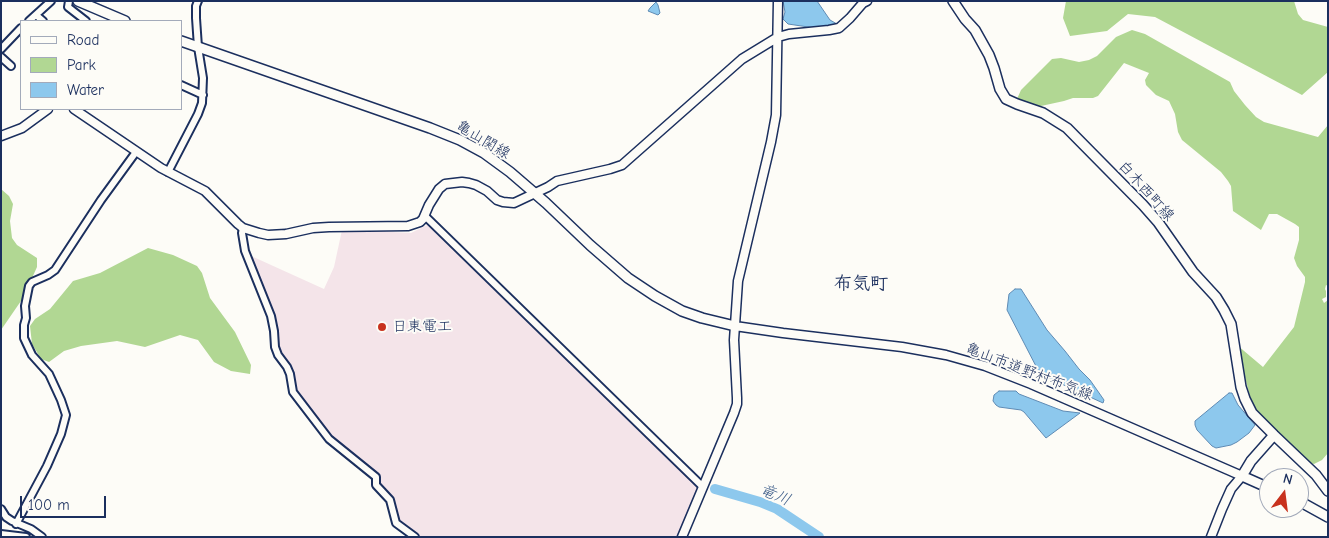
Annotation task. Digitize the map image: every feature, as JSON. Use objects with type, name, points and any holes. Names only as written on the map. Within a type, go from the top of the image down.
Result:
[{"type":"main road","points":[[78,1],[123,20]]},
{"type":"main road","name":"白木西町線","points":[[953,1],[983,44],[994,68],[1000,89],[1006,99],[1043,113],[1067,128],[1143,204],[1193,272],[1216,296],[1230,324],[1238,375],[1245,399],[1252,413],[1316,475],[1328,491]]},
{"type":"main road","name":"亀山関線","points":[[182,42],[455,138],[497,162],[621,271],[655,296],[689,313],[735,326]]},
{"type":"main road","points":[[1259,484],[1242,476],[1274,435]]},
{"type":"main road","points":[[1309,507],[1328,517]]},
{"type":"street","points":[[30,20],[51,1]]},
{"type":"street","points":[[69,1],[68,7],[85,20]]},
{"type":"street","points":[[168,172],[202,103],[203,78],[198,47],[196,12],[198,1]]},
{"type":"street","points":[[682,537],[737,404],[734,340],[738,281],[776,115],[778,1]]},
{"type":"street","points":[[75,110],[136,152],[168,172],[205,191],[243,228],[259,234],[286,234],[313,228],[329,227],[408,226],[420,222],[439,188],[445,184],[462,182],[476,185],[487,191],[497,200],[514,204],[557,181],[622,165],[742,59],[758,48],[778,37],[789,34],[839,28],[867,1]]},
{"type":"street","points":[[36,14],[42,20]]},
{"type":"street","points":[[1,49],[20,32]]},
{"type":"street","points":[[1,57],[11,66]]},
{"type":"street","points":[[182,86],[203,96]]},
{"type":"street","points":[[1,136],[22,128],[47,110]]},
{"type":"street","points":[[16,524],[47,466],[61,434],[66,415],[49,374],[32,355],[24,338],[25,306],[29,286],[32,282],[48,275],[54,270],[136,152]]},
{"type":"street","points":[[425,216],[702,487]]},
{"type":"street","points":[[243,228],[245,251],[271,316],[275,346],[278,355],[290,374],[292,392],[329,439],[376,477],[376,486],[390,500],[396,523],[415,537]]},
{"type":"street","name":"亀山市道野村布気線","points":[[735,326],[902,347],[946,355],[986,366],[1032,384],[1242,476]]},
{"type":"street","points":[[1211,537],[1231,489],[1242,476]]},
{"type":"street","points":[[1,509],[6,517],[16,524],[31,529],[42,537]]},
{"type":"street","points":[[1,534],[26,537]]},
{"type":"shaded area","points":[[427,225],[697,486],[698,492],[679,537],[419,537],[398,522],[391,499],[378,485],[381,478],[331,438],[294,392],[279,355],[275,331],[249,255],[324,289],[334,267],[342,230],[351,232],[354,230],[411,233]]},
{"type":"green space","points":[[1066,1],[1294,1],[1298,14],[1303,20],[1328,27],[1328,72],[1302,95],[1155,17],[1128,14],[1107,31],[1070,36],[1063,18]]},
{"type":"green space","points":[[1132,30],[1145,34],[1230,82],[1234,91],[1245,105],[1256,117],[1264,122],[1318,137],[1328,125],[1328,286],[1326,285],[1325,289],[1326,297],[1322,299],[1324,303],[1328,300],[1328,453],[1322,460],[1314,464],[1304,462],[1257,413],[1251,401],[1237,345],[1263,367],[1294,327],[1305,282],[1305,277],[1294,258],[1299,240],[1299,227],[1277,214],[1269,214],[1261,230],[1233,211],[1231,186],[1228,181],[1221,172],[1182,140],[1178,132],[1175,114],[1169,101],[1156,95],[1146,85],[1145,80],[1149,73],[1124,63],[1098,96],[1093,98],[1073,98],[1041,106],[1023,104],[1017,99],[1021,90],[1052,59],[1061,58],[1079,62],[1089,60],[1097,56],[1116,37]]},
{"type":"green space","points":[[1,189],[9,196],[13,204],[10,221],[12,238],[17,245],[37,258],[37,267],[23,298],[1,330]]},
{"type":"green space","points":[[148,248],[173,255],[197,266],[202,273],[210,298],[235,332],[251,365],[250,374],[231,371],[214,362],[198,340],[180,335],[145,347],[117,341],[81,346],[64,351],[49,362],[41,359],[32,344],[30,326],[35,319],[50,309],[73,281],[100,273]]},
{"type":"water","points":[[783,1],[817,1],[830,20],[837,24],[815,28],[788,24],[783,19],[785,12]]},
{"type":"water","points":[[656,2],[660,13],[658,15],[648,11]]},
{"type":"water","points":[[1015,289],[1021,289],[1047,330],[1090,380],[1104,400],[1103,403],[1040,374],[1007,310],[1009,294]]},
{"type":"water","points":[[999,391],[1016,391],[1019,394],[1063,411],[1080,413],[1046,438],[1021,410],[996,405],[993,401],[994,395]]},
{"type":"water","points":[[1229,393],[1232,393],[1238,405],[1255,425],[1249,433],[1237,442],[1216,448],[1197,430],[1195,421]]},
{"type":"waterway","name":"竜川","points":[[715,489],[777,509],[819,537]]},
{"type":"place","name":"日東電工","points":[[382,327]]},
{"type":"district","name":"布気町","points":[[861,284]]}]
